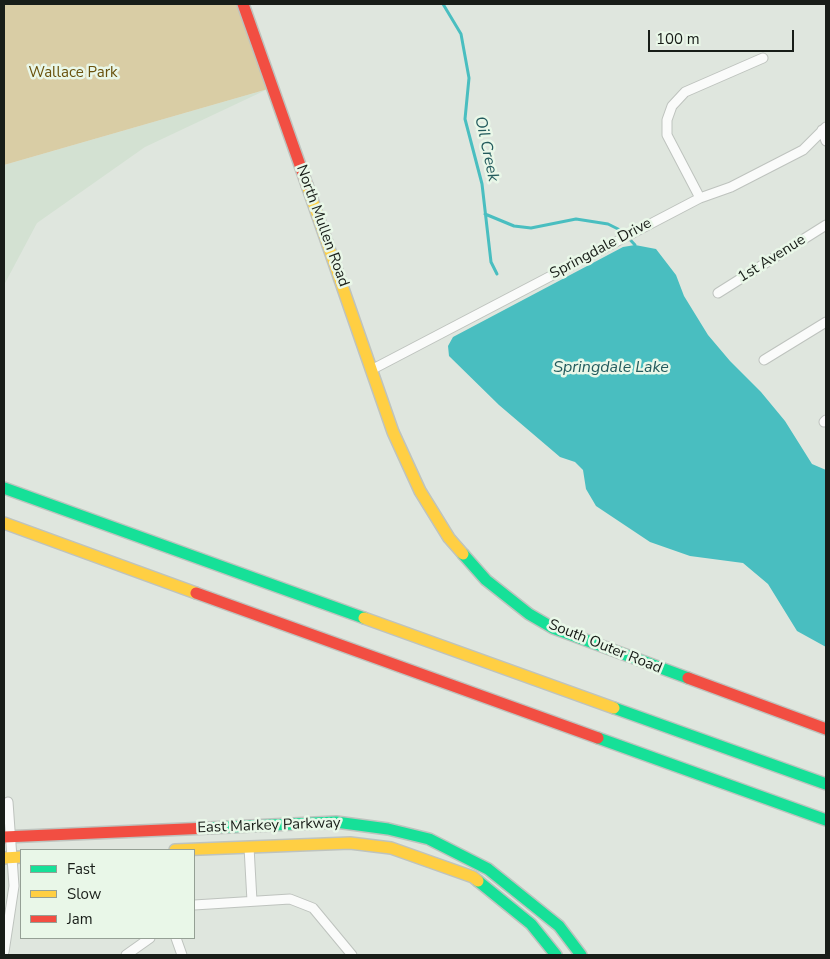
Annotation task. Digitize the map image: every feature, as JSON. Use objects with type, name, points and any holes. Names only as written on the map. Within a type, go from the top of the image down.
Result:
[{"type":"main road","name":"North Mullen Road","points":[[243,4],[374,369],[394,432],[426,502]]},
{"type":"main road","points":[[4,488],[826,784]]},
{"type":"main road","name":"South Outer Road","points":[[426,502],[449,538],[486,580],[507,598],[553,628],[826,730]]},
{"type":"main road","points":[[4,523],[826,820]]},
{"type":"main road","name":"East Markey Parkway","points":[[7,837],[336,822],[388,829],[429,839],[488,869],[559,926],[581,955]]},
{"type":"main road","name":"East Markey Parkway","points":[[195,849],[350,843],[391,848],[473,876],[531,924],[556,955]]},
{"type":"street","points":[[700,198],[667,135],[667,120],[672,106],[685,92],[763,58]]},
{"type":"street","points":[[824,128],[826,141]]},
{"type":"street","name":"Springdale Drive","points":[[374,369],[644,226],[700,198],[731,187],[802,150],[824,128]]},
{"type":"street","name":"1st Avenue","points":[[718,293],[826,225]]},
{"type":"street","points":[[764,360],[826,322]]},
{"type":"street","points":[[4,952],[14,886],[12,857],[7,837],[8,802]]},
{"type":"street","points":[[249,847],[252,901]]},
{"type":"street","points":[[195,905],[290,899],[313,908],[352,955]]},
{"type":"street","points":[[126,955],[149,939]]},
{"type":"street","points":[[176,939],[182,955]]},
{"type":"shaded area","points":[[268,89],[145,147],[37,223],[4,285],[4,165]]},
{"type":"green space","name":"Wallace Park","points":[[4,4],[238,4],[268,89],[4,165]]},
{"type":"water","name":"Springdale Lake","points":[[635,245],[656,249],[676,275],[684,296],[708,335],[785,421],[812,464],[826,470],[826,647],[797,631],[768,584],[743,563],[690,556],[650,542],[596,506],[586,489],[583,470],[575,462],[560,457],[499,405],[449,356],[448,346],[453,337],[623,247]]},
{"type":"waterway","name":"Oil Creek","points":[[443,4],[461,34],[469,78],[465,119],[482,184],[491,262],[497,274]]},
{"type":"waterway","points":[[485,214],[514,226],[531,228],[576,219],[608,224],[622,231],[635,245]]},
{"type":"traffic: fast","points":[[4,488],[364,618]]},
{"type":"traffic: fast","points":[[463,554],[486,580],[529,614],[553,628],[688,678]]},
{"type":"traffic: fast","points":[[614,708],[826,784]]},
{"type":"traffic: fast","points":[[598,738],[826,820]]},
{"type":"traffic: fast","points":[[208,828],[336,822],[388,829],[429,839],[488,869],[559,926],[581,955]]},
{"type":"traffic: fast","points":[[478,881],[531,924],[556,955]]},
{"type":"traffic: slow","points":[[307,185],[393,432],[420,491],[449,538],[463,554]]},
{"type":"traffic: slow","points":[[4,523],[196,593]]},
{"type":"traffic: slow","points":[[364,618],[614,708]]},
{"type":"traffic: slow","points":[[195,849],[350,843],[391,848],[473,877],[478,881]]},
{"type":"traffic: slow","points":[[4,858],[20,857]]},
{"type":"traffic: jam","points":[[243,4],[307,185]]},
{"type":"traffic: jam","points":[[196,593],[598,738]]},
{"type":"traffic: jam","points":[[688,678],[826,729]]},
{"type":"traffic: jam","points":[[4,837],[208,828]]}]
